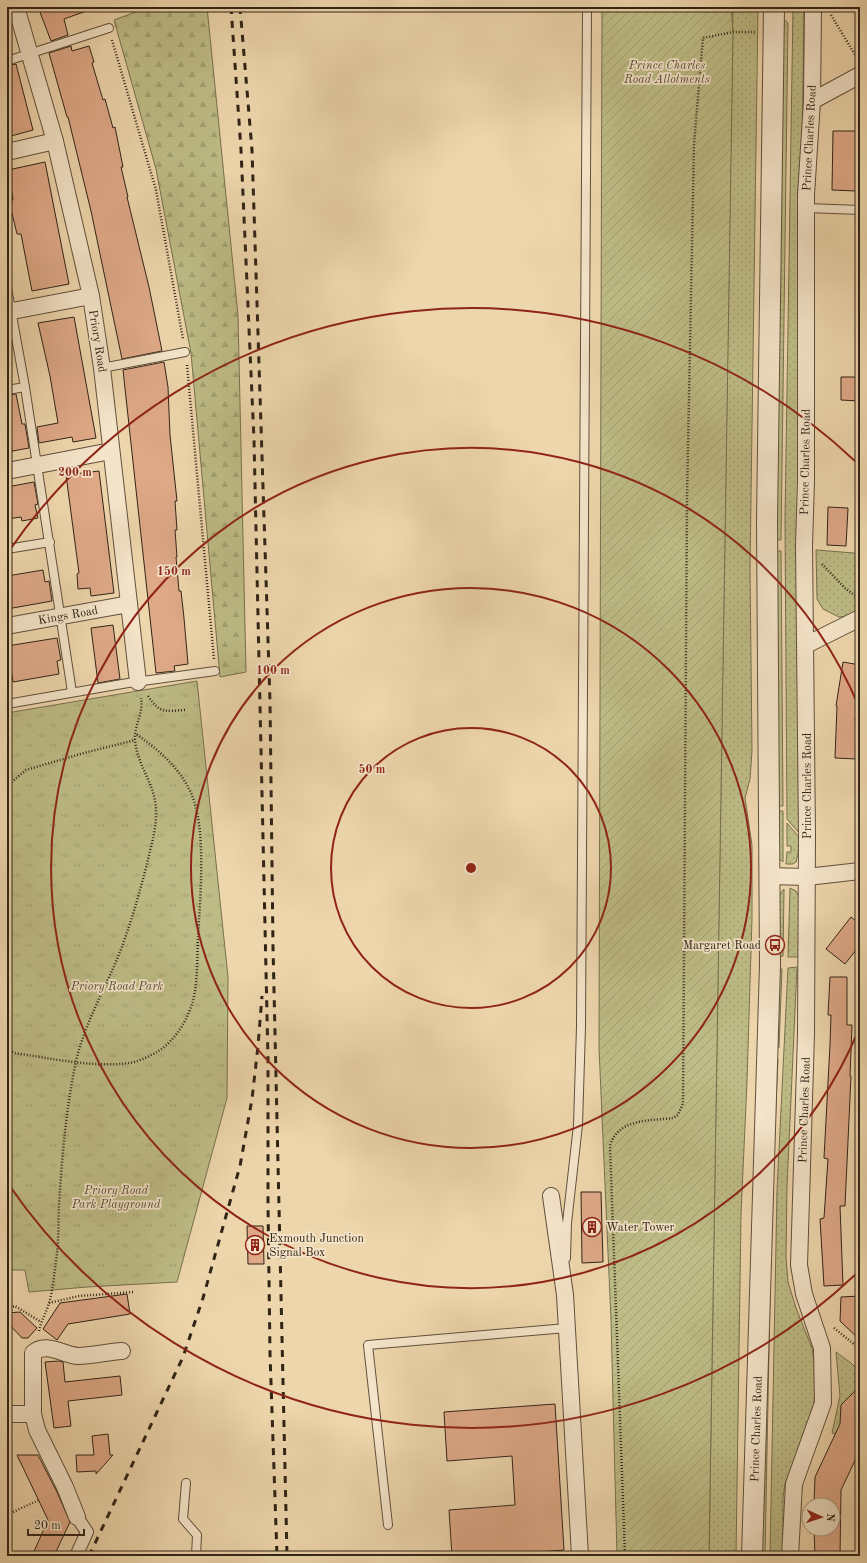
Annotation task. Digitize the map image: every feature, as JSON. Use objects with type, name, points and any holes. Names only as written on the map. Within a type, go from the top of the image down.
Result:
[{"type":"street","name":"Priory Road","points":[[16,7],[55,141],[91,296],[102,368],[138,682]]},
{"type":"street","name":"Prince Charles Road","points":[[752,1556],[770,966],[768,876],[767,522],[774,7]]},
{"type":"street","name":"Prince Charles Road","points":[[790,1556],[794,1484],[823,1403],[822,1348],[804,1294],[799,1265],[806,1034],[807,877],[804,545],[806,482],[806,208],[812,101],[813,7]]},
{"type":"street","points":[[812,101],[860,75]]},
{"type":"street","points":[[7,152],[55,141]]},
{"type":"street","points":[[9,312],[91,296]]},
{"type":"street","points":[[7,471],[111,451]]},
{"type":"street","name":"Kings Road","points":[[7,626],[129,604]]},
{"type":"street","points":[[806,645],[860,618]]},
{"type":"street","points":[[768,876],[807,877],[860,871]]},
{"type":"street","points":[[551,1196],[565,1295],[580,1556]]},
{"type":"street","points":[[76,1556],[87,1532],[77,1517],[65,1487],[37,1430],[33,1414],[33,1353],[42,1348],[77,1356],[122,1351]]},
{"type":"street","points":[[7,1414],[33,1414]]},
{"type":"lane","points":[[565,1295],[567,1223],[578,1125],[578,1076],[581,1027],[587,7]]},
{"type":"lane","points":[[7,61],[108,28]]},
{"type":"lane","points":[[806,208],[860,210]]},
{"type":"lane","points":[[7,288],[9,312],[25,387],[38,466],[72,692]]},
{"type":"lane","points":[[102,368],[185,352]]},
{"type":"lane","points":[[7,390],[25,387]]},
{"type":"lane","points":[[7,549],[50,542]]},
{"type":"lane","points":[[7,704],[72,692],[215,671]]},
{"type":"lane","points":[[388,1525],[368,1345],[567,1328]]},
{"type":"lane","points":[[186,1483],[183,1518],[197,1534],[196,1556]]},
{"type":"path","points":[[831,14],[855,56],[860,61]]},
{"type":"path","points":[[625,1556],[610,1146],[613,1137],[620,1129],[629,1124],[673,1118],[678,1115],[683,1103],[687,490],[694,144],[703,38],[733,32],[774,33]]},
{"type":"path","points":[[804,545],[845,588],[860,599]]},
{"type":"path","points":[[138,682],[154,706],[162,711],[185,710]]},
{"type":"path","points":[[33,1353],[41,1322],[49,1303],[56,1260],[61,1172],[66,1120],[76,1061],[95,1007],[115,963],[134,913],[156,826],[154,795],[150,782],[140,762],[135,740],[142,702],[138,682]]},
{"type":"path","points":[[7,1049],[14,1053],[76,1061],[130,1063],[157,1052],[179,1032],[190,1009],[195,990],[200,897],[201,854],[199,819],[192,794],[181,775],[170,761],[136,734]]},
{"type":"path","points":[[7,786],[26,770],[135,740]]},
{"type":"path","points":[[49,1303],[78,1296],[134,1292]]},
{"type":"path","points":[[7,1308],[15,1306],[41,1322]]},
{"type":"path","points":[[813,1318],[835,1328],[860,1349]]},
{"type":"path","points":[[7,1514],[39,1500]]},
{"type":"green space","points":[[149,7],[207,7],[238,315],[246,672],[220,677],[191,353],[156,169],[114,20]]},
{"type":"green space","name":"Prince Charles Road Allotments","points":[[602,7],[731,7],[733,32],[709,1556],[617,1556],[611,1320],[599,1048]]},
{"type":"green space","points":[[733,7],[758,7],[750,569],[752,751],[750,779],[745,798],[752,845],[752,919],[741,1215],[736,1556],[709,1556]]},
{"type":"green space","points":[[793,7],[804,7],[797,575],[799,833],[787,819],[785,520]]},
{"type":"green space","points":[[783,19],[788,23],[781,540],[775,540]]},
{"type":"green space","points":[[816,550],[854,553],[860,560],[860,610],[848,616],[839,617],[823,609],[817,599]]},
{"type":"green space","points":[[775,551],[781,551],[783,806],[777,806]]},
{"type":"green space","name":"Priory Road Park","points":[[197,681],[228,977],[227,1098],[177,1282],[29,1292],[25,1270],[7,1270],[7,713]]},
{"type":"green space","points":[[778,811],[783,811],[783,862],[777,856]]},
{"type":"green space","points":[[787,823],[799,837],[798,854],[796,862],[793,864],[786,864],[787,852],[791,852],[791,846],[787,846]]},
{"type":"green space","points":[[790,888],[796,891],[799,897],[799,957],[788,957]]},
{"type":"green space","points":[[784,889],[783,956],[777,957],[779,895]]},
{"type":"green space","points":[[797,967],[787,1187],[786,1257],[788,1282],[796,1308],[812,1348],[817,1384],[807,1429],[785,1484],[783,1498],[783,1556],[770,1556],[777,1191],[788,968]]},
{"type":"green space","points":[[776,968],[782,969],[779,1048],[774,1047]]},
{"type":"green space","points":[[774,1058],[778,1059],[772,1196],[765,1556],[761,1556]]},
{"type":"green space","points":[[836,1352],[860,1372],[860,1401],[840,1435],[832,1433],[840,1396]]},
{"type":"building","points":[[38,7],[91,7],[92,9],[64,19],[68,35],[51,41]]},
{"type":"building","points":[[71,46],[72,51],[89,46],[94,62],[92,63],[103,100],[105,99],[113,128],[115,127],[127,197],[149,287],[162,351],[122,359],[91,211],[68,117],[49,53]]},
{"type":"building","points":[[16,64],[33,130],[11,136],[10,130],[7,131],[7,66]]},
{"type":"building","points":[[833,131],[857,131],[856,191],[832,190]]},
{"type":"building","points":[[45,162],[69,284],[32,291],[21,234],[17,234],[9,201],[13,200],[8,170]]},
{"type":"building","points":[[74,317],[96,438],[73,442],[72,437],[39,443],[37,427],[58,423],[50,376],[38,323]]},
{"type":"building","points":[[164,362],[168,387],[170,435],[177,501],[175,501],[177,530],[175,530],[176,557],[188,664],[174,666],[175,671],[156,673],[123,370]]},
{"type":"building","points":[[841,377],[860,377],[860,401],[841,400]]},
{"type":"building","points":[[16,394],[22,424],[25,424],[29,448],[7,452],[7,395]]},
{"type":"building","points":[[99,471],[114,593],[91,596],[90,588],[78,589],[77,574],[79,573],[66,475]]},
{"type":"building","points":[[34,482],[38,504],[35,505],[38,518],[22,521],[21,517],[7,519],[7,487]]},
{"type":"building","points":[[828,507],[848,508],[846,546],[827,545]]},
{"type":"building","points":[[43,570],[45,582],[49,581],[52,601],[7,609],[7,576]]},
{"type":"building","points":[[113,625],[120,679],[98,683],[91,628]]},
{"type":"building","points":[[57,638],[61,660],[57,661],[59,674],[13,682],[11,669],[7,670],[7,646]]},
{"type":"building","points":[[843,662],[860,665],[860,693],[855,720],[859,720],[857,759],[835,758],[836,706]]},
{"type":"building","points":[[851,917],[860,924],[860,945],[845,964],[826,949]]},
{"type":"building","points":[[830,977],[847,977],[847,1025],[852,1025],[845,1206],[840,1206],[843,1285],[824,1286],[820,1219],[824,1218],[828,1159],[824,1158],[831,1015],[828,1015]]},
{"type":"building","name":"Water Tower","points":[[581,1192],[601,1192],[603,1262],[582,1263]]},
{"type":"building","name":"Exmouth Junction Signal Box","points":[[247,1226],[263,1226],[264,1264],[248,1264]]},
{"type":"building","points":[[127,1294],[130,1314],[68,1324],[57,1340],[43,1329],[60,1303]]},
{"type":"building","points":[[860,1296],[860,1340],[840,1321],[841,1297]]},
{"type":"building","points":[[20,1312],[37,1328],[28,1338],[22,1338],[7,1322],[7,1313]]},
{"type":"building","points":[[45,1362],[63,1362],[65,1382],[120,1376],[122,1395],[68,1401],[71,1426],[54,1428]]},
{"type":"building","points":[[860,1386],[860,1410],[856,1449],[860,1450],[841,1490],[841,1497],[814,1497],[815,1477],[840,1424],[841,1405]]},
{"type":"building","points":[[555,1404],[564,1550],[486,1556],[452,1556],[449,1510],[515,1505],[512,1456],[447,1461],[444,1412]]},
{"type":"building","points":[[108,1434],[110,1455],[113,1455],[96,1474],[96,1471],[77,1472],[76,1455],[94,1455],[92,1436]]},
{"type":"building","points":[[17,1455],[38,1455],[70,1522],[54,1556],[32,1556],[48,1520]]},
{"type":"building","points":[[814,1537],[840,1537],[840,1556],[815,1556]]},
{"type":"railway","points":[[231,7],[241,150],[254,440],[268,1059],[270,1354],[277,1556]]},
{"type":"railway","points":[[240,7],[252,150],[270,701],[273,946],[287,1556]]},
{"type":"railway","points":[[89,1556],[183,1357],[203,1298],[240,1166],[252,1099],[262,996]]},
{"type":"place","name":"Margaret Road","points":[[775,945]]},
{"type":"place","name":"Water Tower","points":[[592,1227]]},
{"type":"place","name":"Exmouth Junction Signal Box","points":[[255,1245]]},
{"type":"park label","name":"Priory Road Park Playground","points":[[116,1197]]}]
